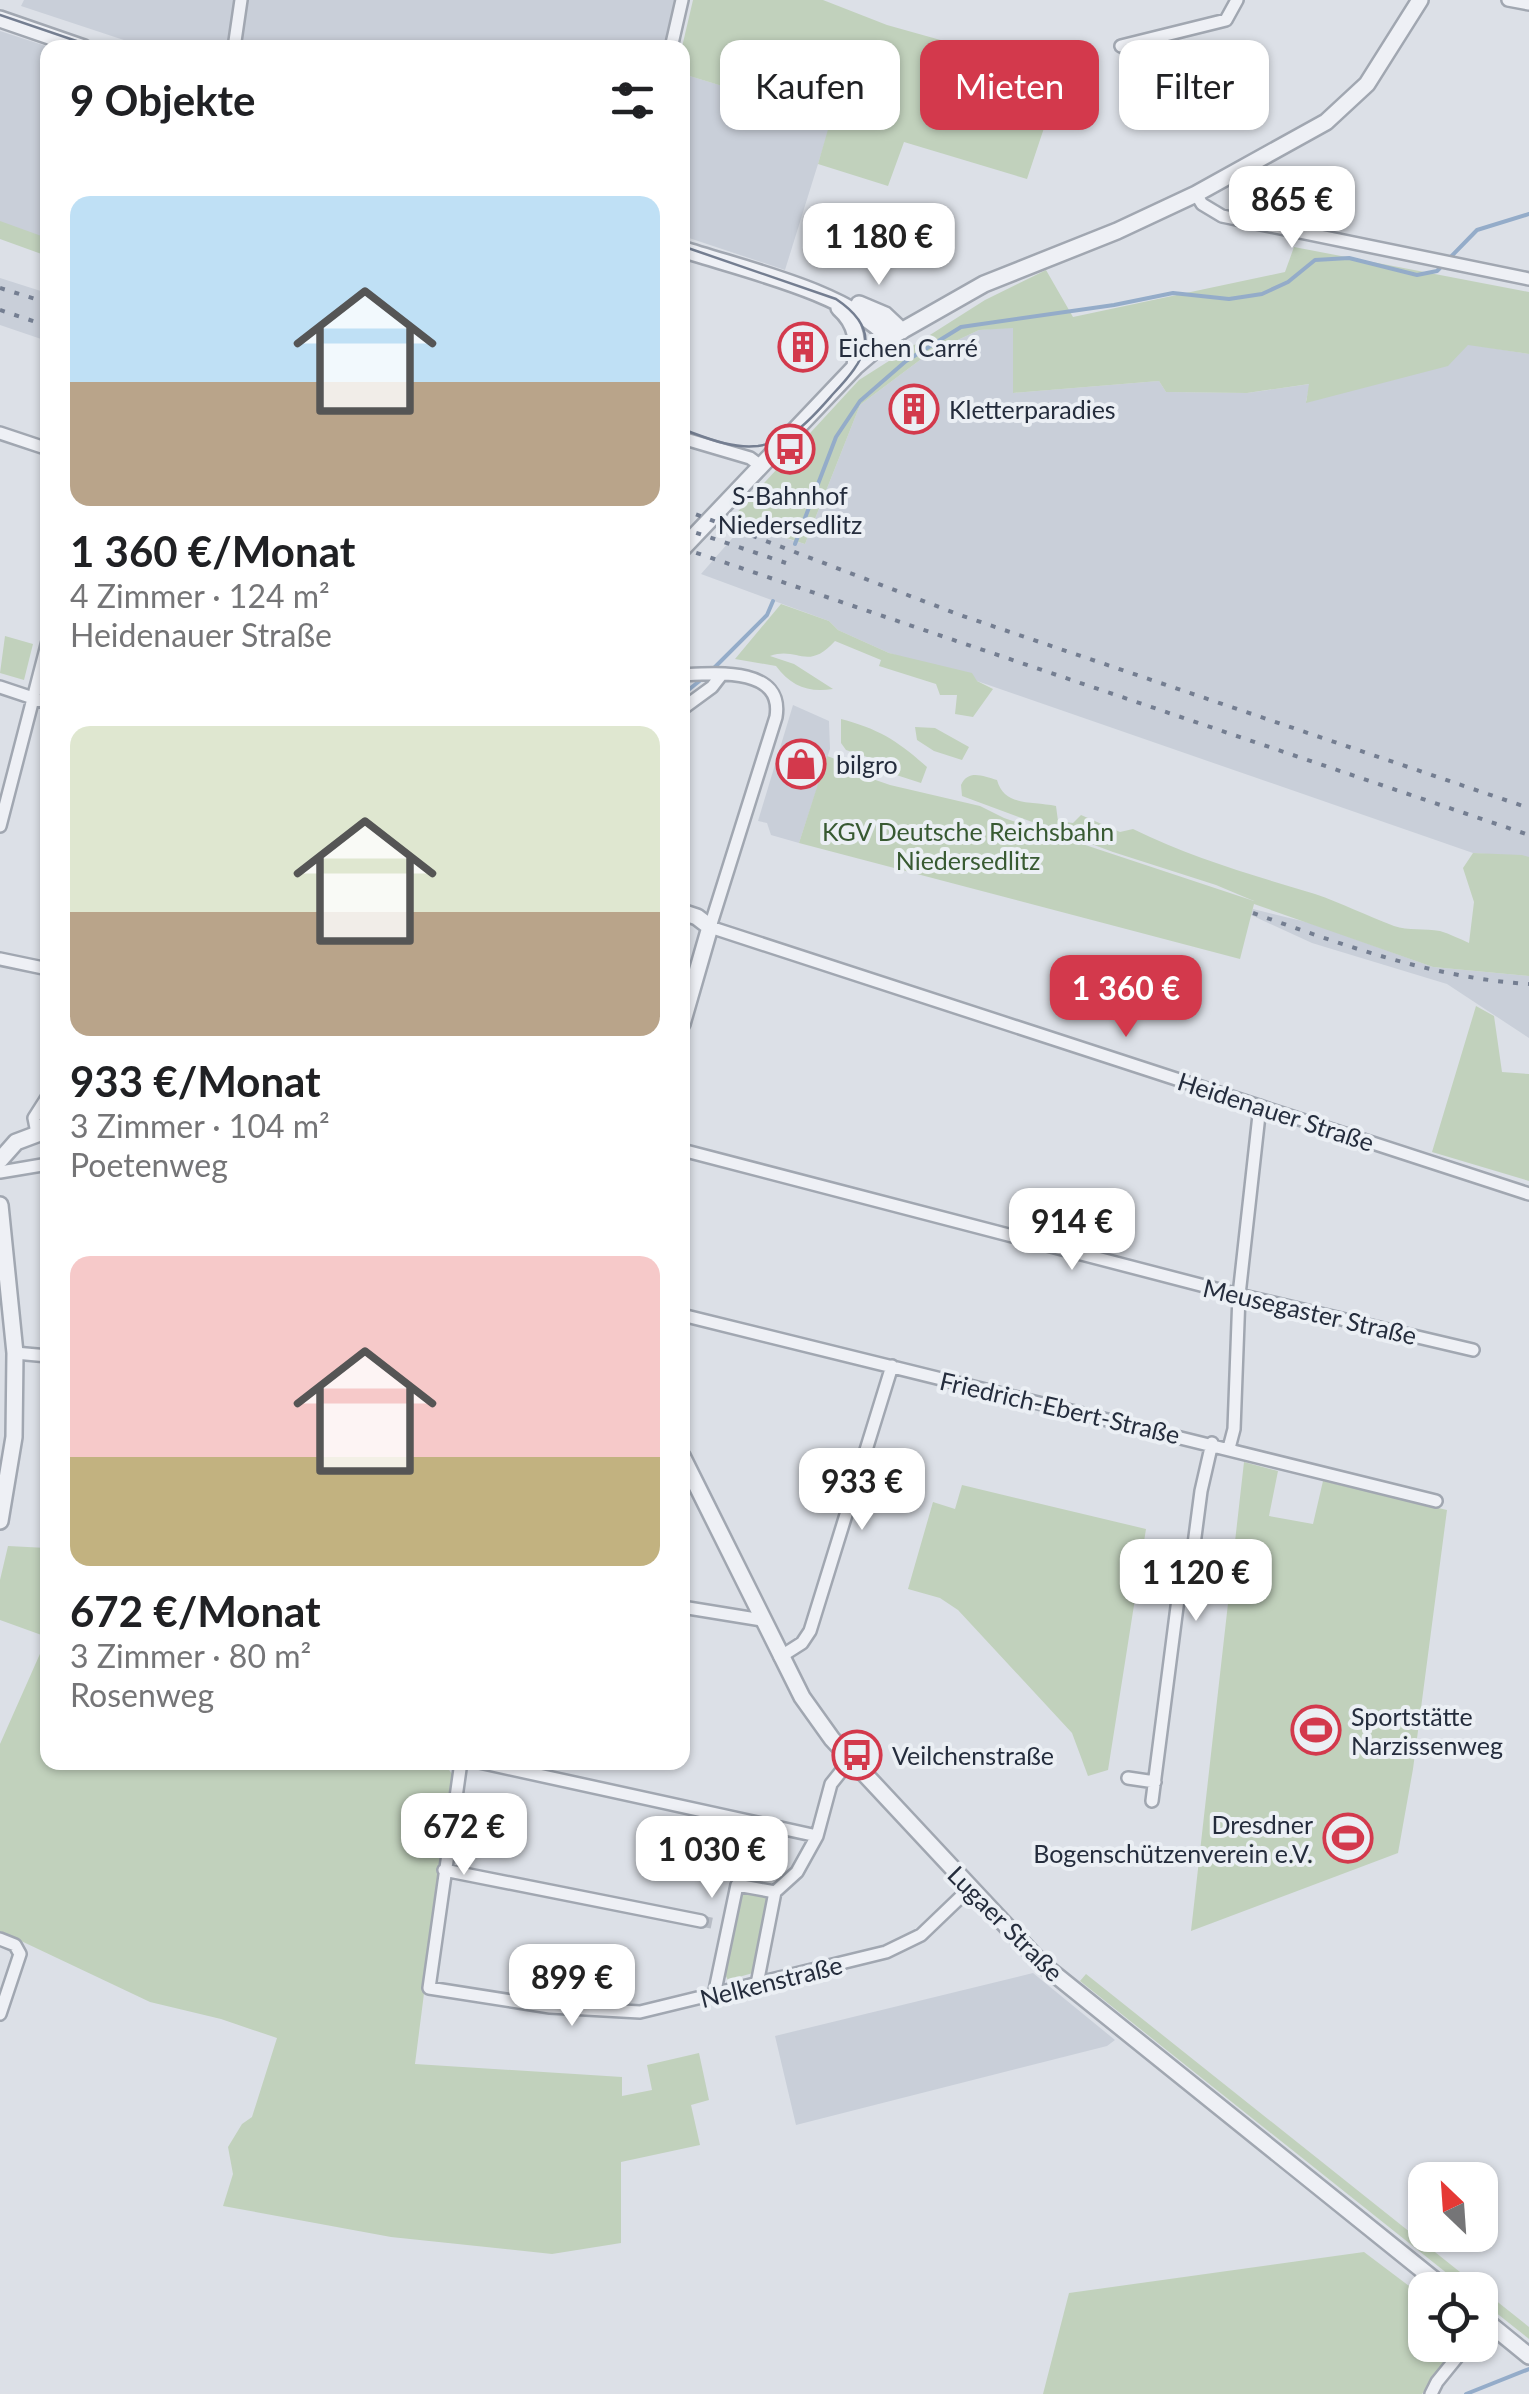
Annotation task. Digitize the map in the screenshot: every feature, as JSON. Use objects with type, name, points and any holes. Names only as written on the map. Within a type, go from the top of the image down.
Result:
[{"type":"street","points":[[235,40],[242,0]]},
{"type":"street","points":[[673,40],[682,0]]},
{"type":"street","points":[[1145,40],[1226,20],[1237,0]]},
{"type":"street","points":[[690,541],[855,367],[896,334],[984,284],[1117,231],[1196,194],[1340,112],[1367,84],[1420,0]]},
{"type":"street","points":[[1508,0],[1529,4]]},
{"type":"street","points":[[0,19],[61,40]]},
{"type":"street","points":[[1196,194],[1202,204],[1222,216],[1529,279]]},
{"type":"street","points":[[690,252],[885,314],[896,334]]},
{"type":"street","points":[[829,298],[855,326],[855,367]]},
{"type":"street","points":[[0,433],[40,446]]},
{"type":"street","points":[[690,440],[750,458],[761,466]]},
{"type":"street","points":[[0,826],[40,671]]},
{"type":"street","points":[[690,704],[712,687],[720,674]]},
{"type":"street","points":[[690,675],[748,677],[766,683],[773,690],[777,708],[690,997]]},
{"type":"street","points":[[0,687],[40,700]]},
{"type":"street","name":"Heidenauer Straße","points":[[690,915],[710,928],[1529,1194]]},
{"type":"street","points":[[0,959],[40,967]]},
{"type":"street","points":[[1229,1448],[1234,1429],[1239,1295],[1260,1106]]},
{"type":"street","points":[[0,1159],[16,1142],[40,1132]]},
{"type":"street","name":"Meusegaster Straße","points":[[690,1152],[1239,1295],[1473,1350]]},
{"type":"street","points":[[0,1172],[40,1165]]},
{"type":"street","points":[[0,1205],[15,1353],[14,1437],[0,1521]]},
{"type":"street","name":"Friedrich-Ebert-Straße","points":[[690,1316],[1212,1443],[1248,1456],[1436,1502]]},
{"type":"street","points":[[15,1353],[40,1355]]},
{"type":"street","points":[[780,1657],[802,1644],[810,1632],[892,1366]]},
{"type":"street","points":[[1152,1800],[1182,1568],[1193,1552],[1212,1443]]},
{"type":"street","name":"Lugaer Straße","points":[[690,1482],[813,1716],[851,1760],[1042,1964],[1425,2272]]},
{"type":"street","points":[[690,1608],[762,1620]]},
{"type":"street","points":[[757,1984],[776,1892],[797,1872],[816,1836],[832,1784],[851,1760]]},
{"type":"street","points":[[460,1770],[444,1870],[701,1921]]},
{"type":"street","points":[[515,1770],[816,1836]]},
{"type":"street","points":[[1128,1778],[1155,1782]]},
{"type":"street","name":"Nelkenstraße","points":[[444,1870],[429,1988],[550,2008],[640,2012],[886,1952],[921,1935],[970,1888]]},
{"type":"street","points":[[714,1996],[722,1926],[737,1885],[776,1892]]},
{"type":"street","points":[[0,1938],[16,1945],[20,1954],[1,2006]]},
{"type":"street","points":[[1498,2334],[1529,2356]]},
{"type":"street","points":[[1431,2394],[1453,2362]]},
{"type":"shaded area","points":[[24,0],[677,0],[667,40],[124,40],[21,6]]},
{"type":"shaded area","points":[[0,31],[40,44],[40,247],[0,233]]},
{"type":"shaded area","points":[[690,76],[720,85],[720,130],[829,130],[785,270],[690,238]]},
{"type":"shaded area","points":[[0,278],[40,291],[40,339],[0,325]]},
{"type":"shaded area","points":[[1013,327],[1014,393],[1159,381],[1166,392],[1247,393],[1310,384],[1306,401],[1467,344],[1529,354],[1529,857],[1473,853],[889,653],[838,630],[829,621],[701,574],[743,526],[805,544],[860,405],[928,354],[979,330]]},
{"type":"shaded area","points":[[793,705],[829,721],[830,749],[799,843],[771,835],[767,823],[758,821]]},
{"type":"shaded area","points":[[1253,909],[1310,923],[1433,967],[1529,976],[1529,1038],[1447,984],[1312,943],[1251,915]]},
{"type":"shaded area","points":[[1033,1973],[1115,2040],[1107,2046],[796,2125],[775,2036]]},
{"type":"green space","points":[[693,0],[823,0],[887,25],[941,40],[920,40],[920,130],[1043,130],[1027,179],[904,142],[888,186],[818,164],[828,130],[900,130],[900,40],[720,40],[720,85],[690,76],[690,40],[684,40]]},
{"type":"green space","points":[[0,221],[40,235],[40,253],[0,239]]},
{"type":"green space","points":[[1294,247],[1529,292],[1529,354],[1468,345],[1448,366],[1306,403],[1309,384],[1247,393],[1166,392],[1159,381],[1013,393],[1013,328],[979,330],[928,354],[860,405],[805,544],[730,520],[859,380],[985,300],[1046,270],[1073,317],[1285,272]]},
{"type":"green space","points":[[781,604],[829,621],[838,630],[889,653],[972,673],[977,681],[993,689],[973,717],[955,714],[957,695],[940,695],[936,684],[879,666],[881,660],[835,641],[810,657],[770,656],[794,664],[833,689],[808,689],[788,679],[776,666],[735,659]]},
{"type":"green space","points":[[5,636],[33,644],[24,680],[0,673]]},
{"type":"green space","points":[[841,719],[877,732],[907,750],[927,767],[921,783],[884,771],[873,759],[846,750],[841,743]]},
{"type":"green space","points":[[915,727],[935,728],[969,747],[962,760],[934,751],[917,740]]},
{"type":"green space","name":"KGV Deutsche Reichsbahn Niedersedlitz","points":[[827,756],[890,785],[980,806],[1004,818],[1254,901],[962,796],[961,785],[968,777],[997,780],[1013,799],[1056,806],[1058,821],[1073,823],[1081,815],[1120,832],[1133,829],[1394,926],[1440,931],[1469,943],[1474,902],[1463,868],[1473,853],[1529,857],[1529,976],[1433,967],[1254,904],[1240,959],[799,843]]},
{"type":"green space","points":[[1476,1006],[1494,1016],[1502,1072],[1529,1074],[1529,1181],[1432,1152]]},
{"type":"green space","name":"Sportstätte Narzissenweg","points":[[1244,1462],[1278,1471],[1269,1516],[1313,1524],[1323,1481],[1447,1510],[1398,1853],[1191,1931]]},
{"type":"green space","points":[[962,1485],[1146,1529],[1108,1770],[1088,1776],[1072,1733],[958,1610],[940,1598],[908,1589],[933,1502],[955,1509]]},
{"type":"green space","points":[[8,1546],[40,1548],[40,1634],[0,1620],[0,1580]]},
{"type":"green space","points":[[40,1654],[40,1770],[449,1770],[452,1774],[415,2064],[622,2077],[622,2096],[652,2090],[647,2065],[699,2053],[709,2100],[691,2105],[700,2145],[621,2162],[621,2243],[552,2254],[391,2237],[223,2206],[233,2174],[228,2147],[242,2124],[252,2117],[277,2038],[221,2019],[150,2002],[0,1931],[0,1744]]},
{"type":"green space","points":[[746,1892],[767,1899],[753,1973],[728,1980],[724,1973],[739,1898]]},
{"type":"green space","points":[[1086,1974],[1408,2231],[1408,2242],[1080,1981]]},
{"type":"green space","points":[[1364,2252],[1408,2285],[1408,2362],[1447,2362],[1422,2394],[1043,2394],[1069,2293]]},
{"type":"green space","points":[[1420,2252],[1435,2252],[1460,2272],[1445,2272]]},
{"type":"green space","points":[[1498,2302],[1529,2327],[1529,2339],[1498,2314]]},
{"type":"waterway","points":[[795,544],[836,437],[860,401],[906,361],[961,327],[1173,293],[1229,299],[1262,294],[1288,282],[1315,260],[1349,258],[1417,275],[1437,271],[1477,230],[1529,214]]},
{"type":"waterway","points":[[713,669],[767,615],[773,601]]},
{"type":"waterway","points":[[690,689],[702,679]]},
{"type":"waterway","points":[[1466,2394],[1529,2369]]},
{"type":"tunnel","points":[[701,1921],[716,1924]]},
{"type":"tram line","points":[[0,15],[73,40]]},
{"type":"tram line","points":[[690,249],[836,299],[861,323],[865,335],[865,346],[854,369],[809,420],[791,434],[758,446],[738,446],[690,432]]},
{"type":"railway","points":[[0,288],[40,300]]},
{"type":"railway","points":[[0,310],[40,323]]},
{"type":"railway","points":[[690,512],[960,615],[1529,808]]},
{"type":"railway","points":[[690,531],[786,563]]},
{"type":"railway","points":[[690,551],[1529,835]]},
{"type":"railway","points":[[1253,913],[1423,967],[1529,984]]},
{"type":"place","name":"Eichen Carré","points":[[803,347]]},
{"type":"place","name":"Kletterparadies","points":[[914,409]]},
{"type":"place","name":"S-Bahnhof Niedersedlitz","points":[[790,449]]},
{"type":"place","name":"bilgro","points":[[801,764]]},
{"type":"place","name":"Sportstätte Narzissenweg","points":[[1316,1730]]},
{"type":"place","name":"Veilchenstraße","points":[[857,1755]]},
{"type":"place","name":"Dresdner Bogenschützenverein e.V.","points":[[1348,1838]]}]
